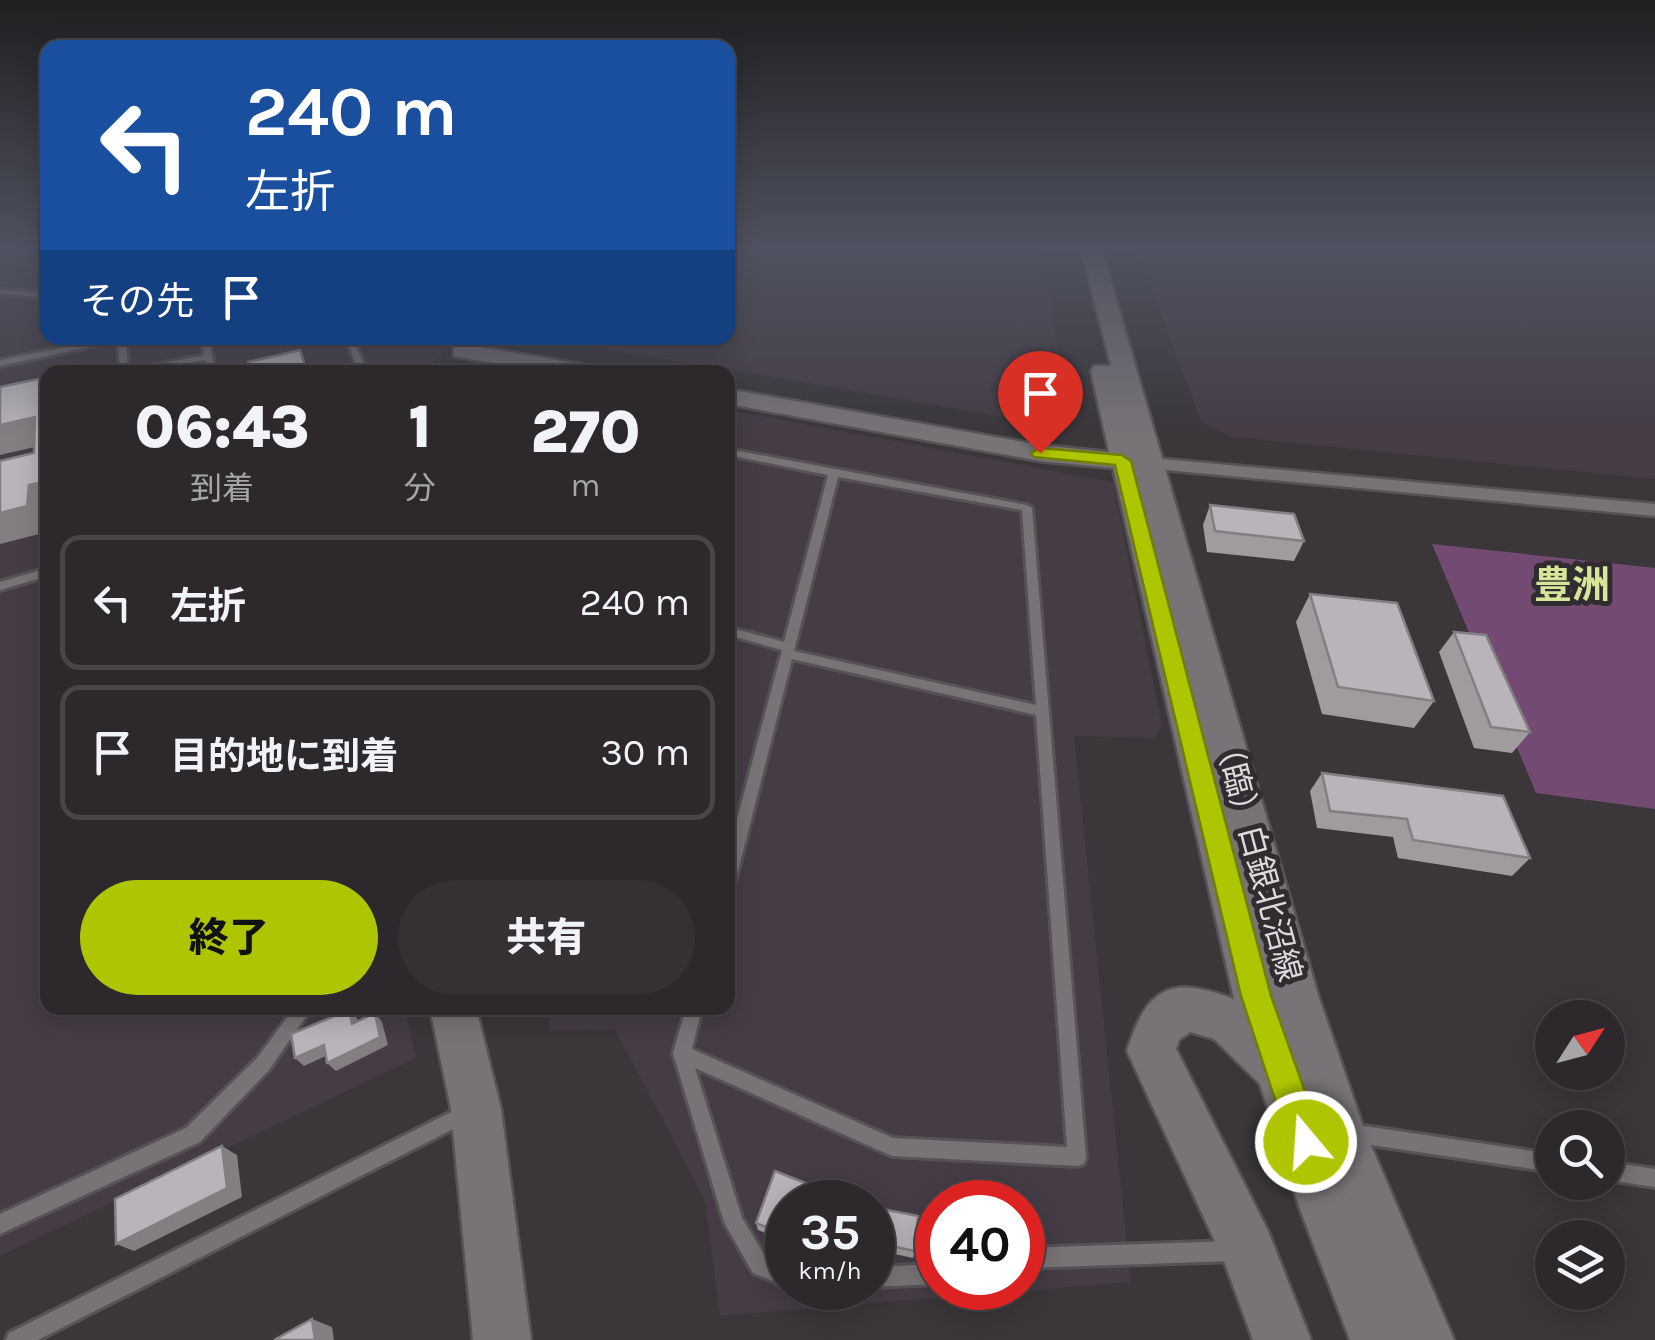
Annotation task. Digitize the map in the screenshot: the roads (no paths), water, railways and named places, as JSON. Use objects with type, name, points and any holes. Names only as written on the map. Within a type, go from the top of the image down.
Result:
[{"type":"street","name":"（臨）白銀北沼線","points":[[1093,311],[1339,1132],[1424,1340]]},
{"type":"street","name":"（臨）白銀北沼線","points":[[1104,311],[1244,951],[1327,1209],[1379,1340]]},
{"type":"street","points":[[450,365],[468,345]]},
{"type":"street","points":[[473,345],[556,365]]},
{"type":"street","points":[[735,399],[1040,453],[1655,510]]},
{"type":"street","points":[[1244,951],[1230,986],[1185,1007],[1158,1026],[1151,1052],[1248,1251],[1282,1340]]},
{"type":"street","points":[[1185,1007],[1228,1020],[1284,1074]]},
{"type":"street","points":[[455,1015],[476,1109],[502,1340]]},
{"type":"street","points":[[1374,1218],[1442,1340]]},
{"type":"lane","points":[[0,363],[88,345]]},
{"type":"lane","points":[[206,345],[210,365]]},
{"type":"lane","points":[[170,365],[208,357]]},
{"type":"lane","points":[[682,1053],[892,1147],[1077,1158],[1027,508],[735,453]]},
{"type":"lane","points":[[735,852],[834,473]]},
{"type":"lane","points":[[0,586],[40,574]]},
{"type":"lane","points":[[735,633],[787,651],[1043,712]]},
{"type":"lane","points":[[0,1224],[192,1135],[263,1064],[299,1015]]},
{"type":"lane","points":[[692,1015],[682,1053],[734,1222],[760,1266],[765,1268]]},
{"type":"lane","points":[[16,1340],[476,1109]]},
{"type":"lane","points":[[1339,1132],[1535,1161]]},
{"type":"lane","points":[[1625,1174],[1655,1178]]},
{"type":"lane","points":[[1045,1257],[1248,1251]]},
{"type":"district","name":"豊洲","points":[[1572,585]]}]
